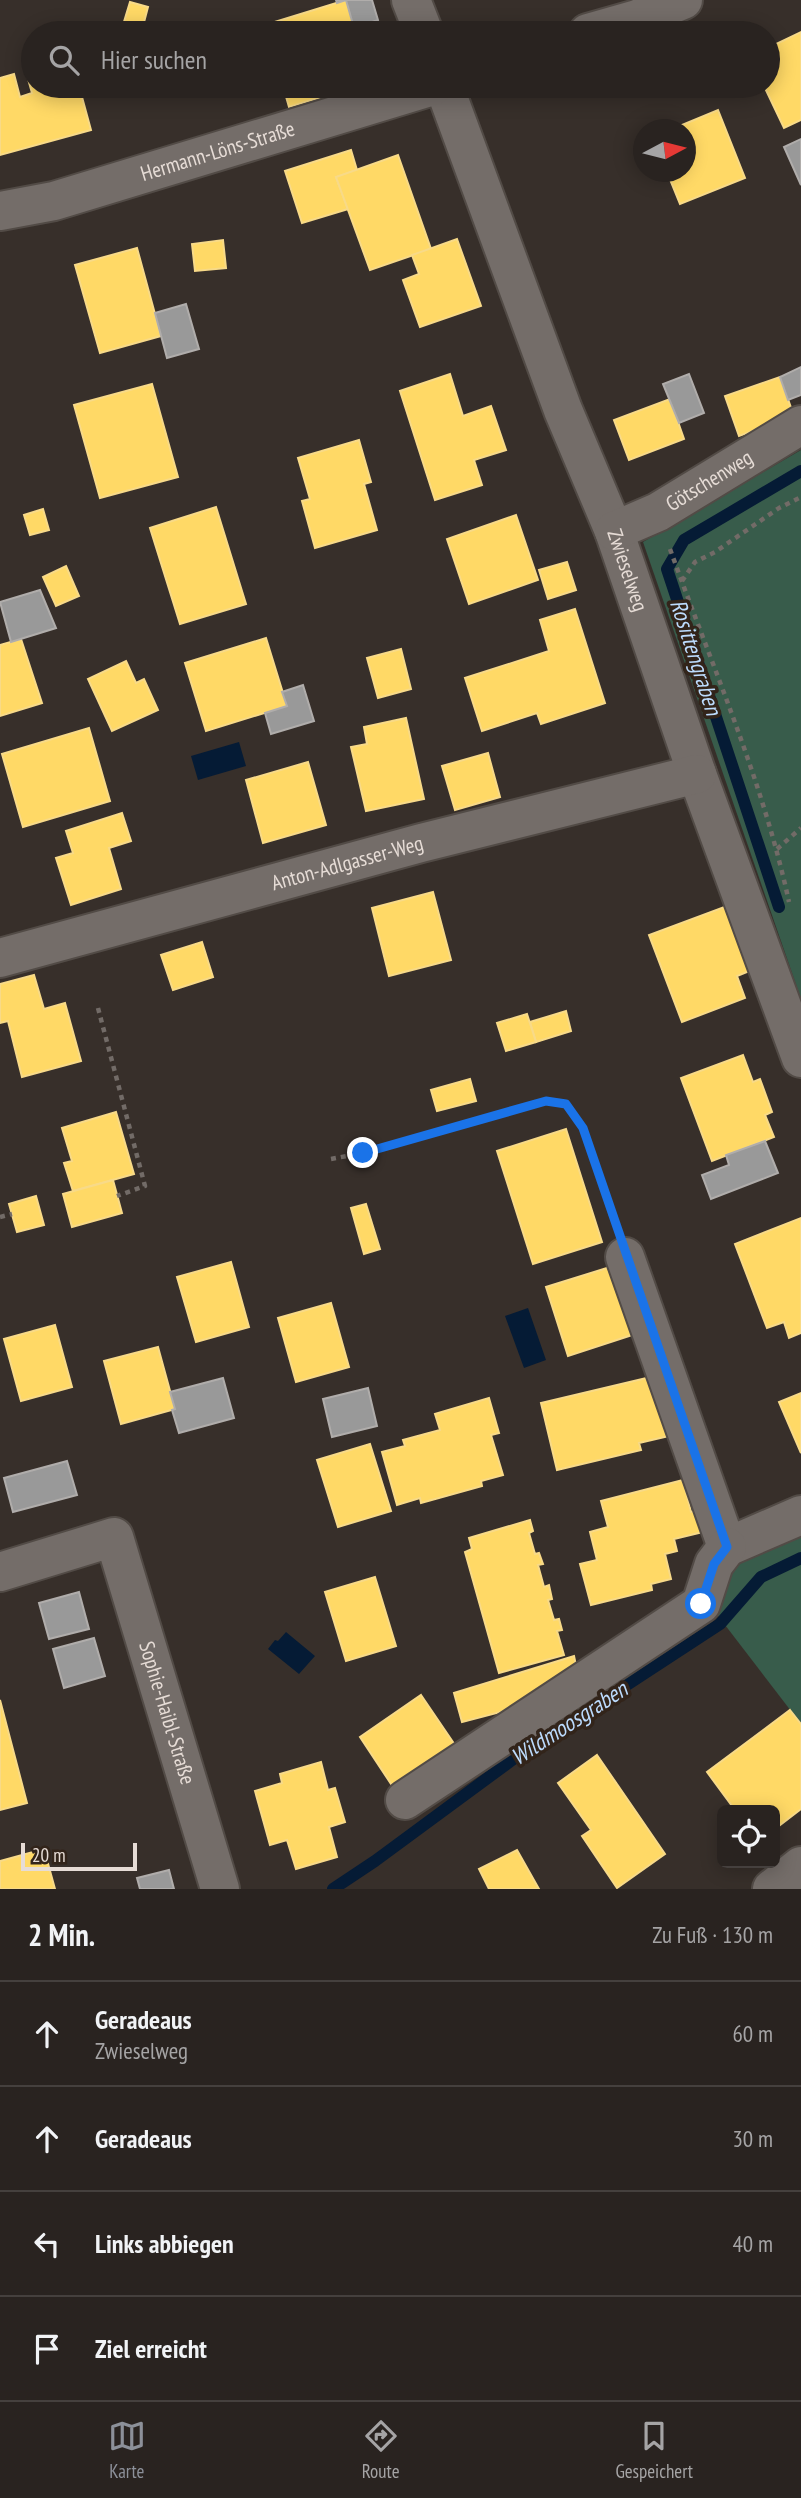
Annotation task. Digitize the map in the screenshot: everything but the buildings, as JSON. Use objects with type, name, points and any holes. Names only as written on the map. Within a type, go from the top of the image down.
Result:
[{"type":"street","points":[[411,0],[419,21]]},
{"type":"street","points":[[629,21],[683,0]]},
{"type":"street","name":"Hermann-Löns-Straße","points":[[0,211],[54,201],[393,98]]},
{"type":"street","name":"Zwieselweg","points":[[448,98],[563,410],[614,531],[697,774],[801,1058]]},
{"type":"street","name":"Götschenweg","points":[[614,531],[658,512],[801,425]]},
{"type":"street","name":"Anton-Adlgasser-Weg","points":[[0,958],[408,846],[697,774]]},
{"type":"street","points":[[625,1257],[727,1547]]},
{"type":"street","points":[[405,1800],[701,1604],[714,1564],[727,1547],[801,1515]]},
{"type":"street","name":"Sophie-Haibl-Straße","points":[[0,1572],[114,1537],[220,1889]]},
{"type":"street","points":[[772,1889],[801,1866]]},
{"type":"path","points":[[682,581],[695,562],[801,496]]},
{"type":"path","points":[[668,542],[743,746],[777,849],[791,914]]},
{"type":"path","points":[[777,849],[801,828]]},
{"type":"path","points":[[98,1008],[145,1186],[117,1196]]},
{"type":"path","points":[[331,1159],[363,1153],[546,1101],[566,1104],[583,1128],[625,1257]]},
{"type":"path","points":[[0,1217],[12,1214]]},
{"type":"green space","points":[[801,450],[801,999],[643,542]]},
{"type":"green space","points":[[801,1532],[801,1724],[712,1608],[734,1564]]},
{"type":"water","points":[[239,742],[246,766],[198,780],[191,756]]},
{"type":"water","points":[[528,1308],[546,1360],[524,1368],[505,1316]]},
{"type":"water","points":[[286,1632],[315,1656],[299,1674],[268,1649]]},
{"type":"waterway","name":"Rosittengraben","points":[[779,907],[667,569],[684,540],[801,471]]},
{"type":"waterway","name":"Wildmoosgraben","points":[[333,1889],[512,1760],[720,1624],[761,1577],[801,1558]]},
{"type":"route","points":[[363,1153],[546,1101],[566,1104],[583,1128],[625,1257],[727,1547],[714,1564],[701,1604]]}]
